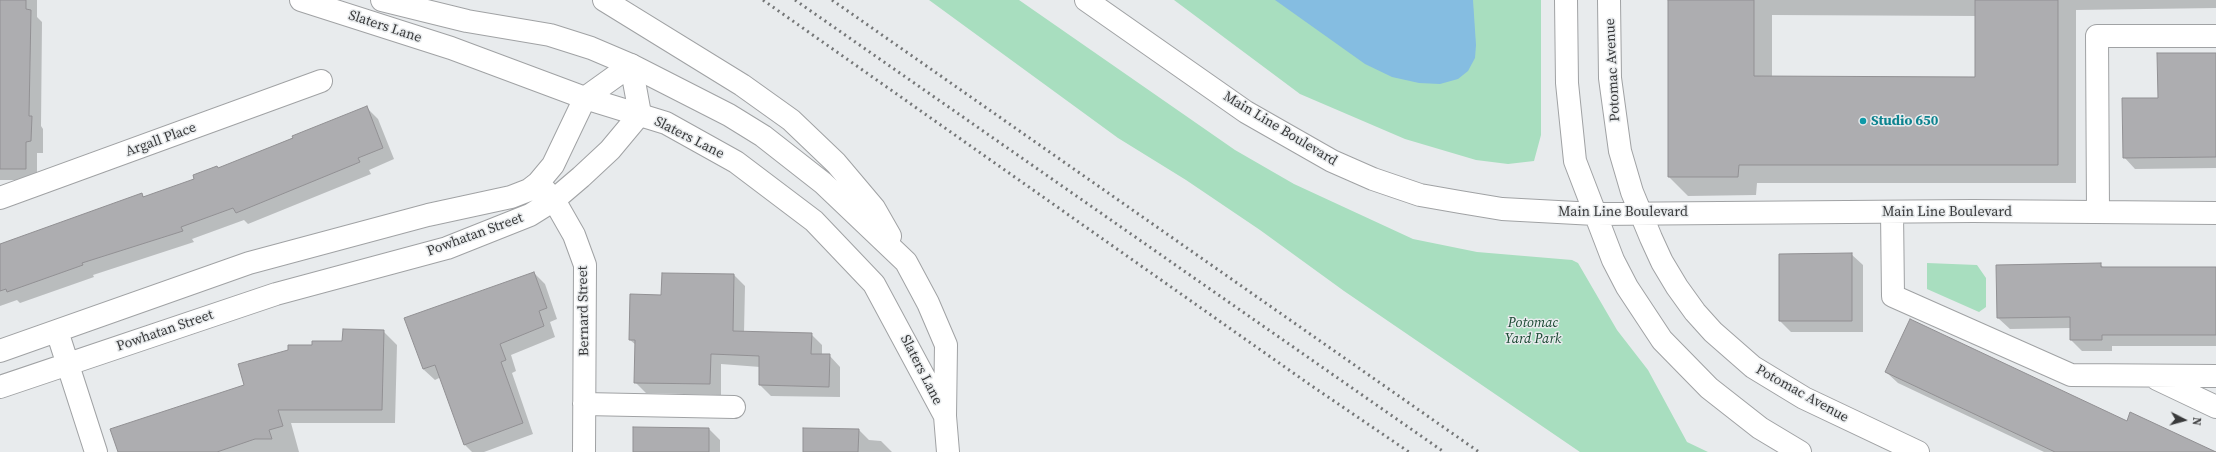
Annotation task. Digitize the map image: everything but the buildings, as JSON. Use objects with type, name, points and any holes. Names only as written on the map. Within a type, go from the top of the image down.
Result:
[{"type":"street","name":"Slaters Lane","points":[[301,0],[451,48],[585,98],[666,123],[736,162],[814,221],[874,284],[945,416]]},
{"type":"street","name":"Slaters Lane","points":[[382,0],[467,21],[550,35],[591,48],[631,65],[716,109],[763,136],[823,183],[906,262],[928,303],[946,345],[945,416],[948,452]]},
{"type":"street","points":[[604,0],[742,85],[791,120],[836,164],[874,208],[906,262]]},
{"type":"street","name":"Main Line Boulevard","points":[[1086,0],[1246,112],[1332,161],[1366,176],[1420,195],[1488,207],[1595,214],[1892,212],[2216,213]]},
{"type":"street","points":[[1566,0],[1567,83],[1572,138],[1578,172],[1627,288],[1666,345],[1709,388],[1760,428],[1800,452]]},
{"type":"street","name":"Potomac Avenue","points":[[1609,0],[1610,78],[1616,126],[1625,171],[1662,262],[1695,312],[1732,350],[1753,367],[1804,398],[1918,452]]},
{"type":"street","points":[[2098,212],[2097,36],[2216,36]]},
{"type":"street","name":"Powhatan Street","points":[[0,351],[249,263],[428,215],[511,197],[529,190],[538,183],[553,165],[585,98],[631,65]]},
{"type":"street","points":[[631,65],[640,114]]},
{"type":"street","name":"Argall Place","points":[[0,198],[321,81]]},
{"type":"street","name":"Powhatan Street","points":[[0,387],[276,294],[447,248],[507,226],[554,200],[610,150],[640,114]]},
{"type":"street","name":"Bernard Street","points":[[538,183],[554,200],[574,235],[586,266],[584,452]]},
{"type":"street","points":[[1892,212],[1893,296],[2071,375],[2153,377],[2216,376]]},
{"type":"street","points":[[57,331],[96,452]]},
{"type":"street","points":[[2153,377],[2216,407]]},
{"type":"street","points":[[584,404],[734,408]]},
{"type":"green space","name":"Potomac Yard Park","points":[[929,0],[1019,0],[1235,150],[1294,184],[1413,239],[1477,252],[1572,260],[1578,263],[1617,330],[1648,370],[1687,442],[1708,452],[1580,452],[1344,291],[1260,230],[1186,180],[1118,138]]},
{"type":"green space","points":[[1174,0],[1541,0],[1541,135],[1534,161],[1508,164],[1476,160],[1405,139],[1300,94]]},
{"type":"green space","points":[[1927,263],[1977,265],[1986,278],[1986,307],[1979,312],[1927,289]]},
{"type":"water","points":[[1275,0],[1473,0],[1476,45],[1475,58],[1468,71],[1458,79],[1440,84],[1419,83],[1392,77],[1365,64]]},
{"type":"railway","points":[[763,0],[1309,384],[1409,452]]},
{"type":"railway","points":[[795,0],[1444,452]]},
{"type":"railway","points":[[832,0],[1479,452]]},
{"type":"place","name":"Studio 650","points":[[1863,121]]}]
